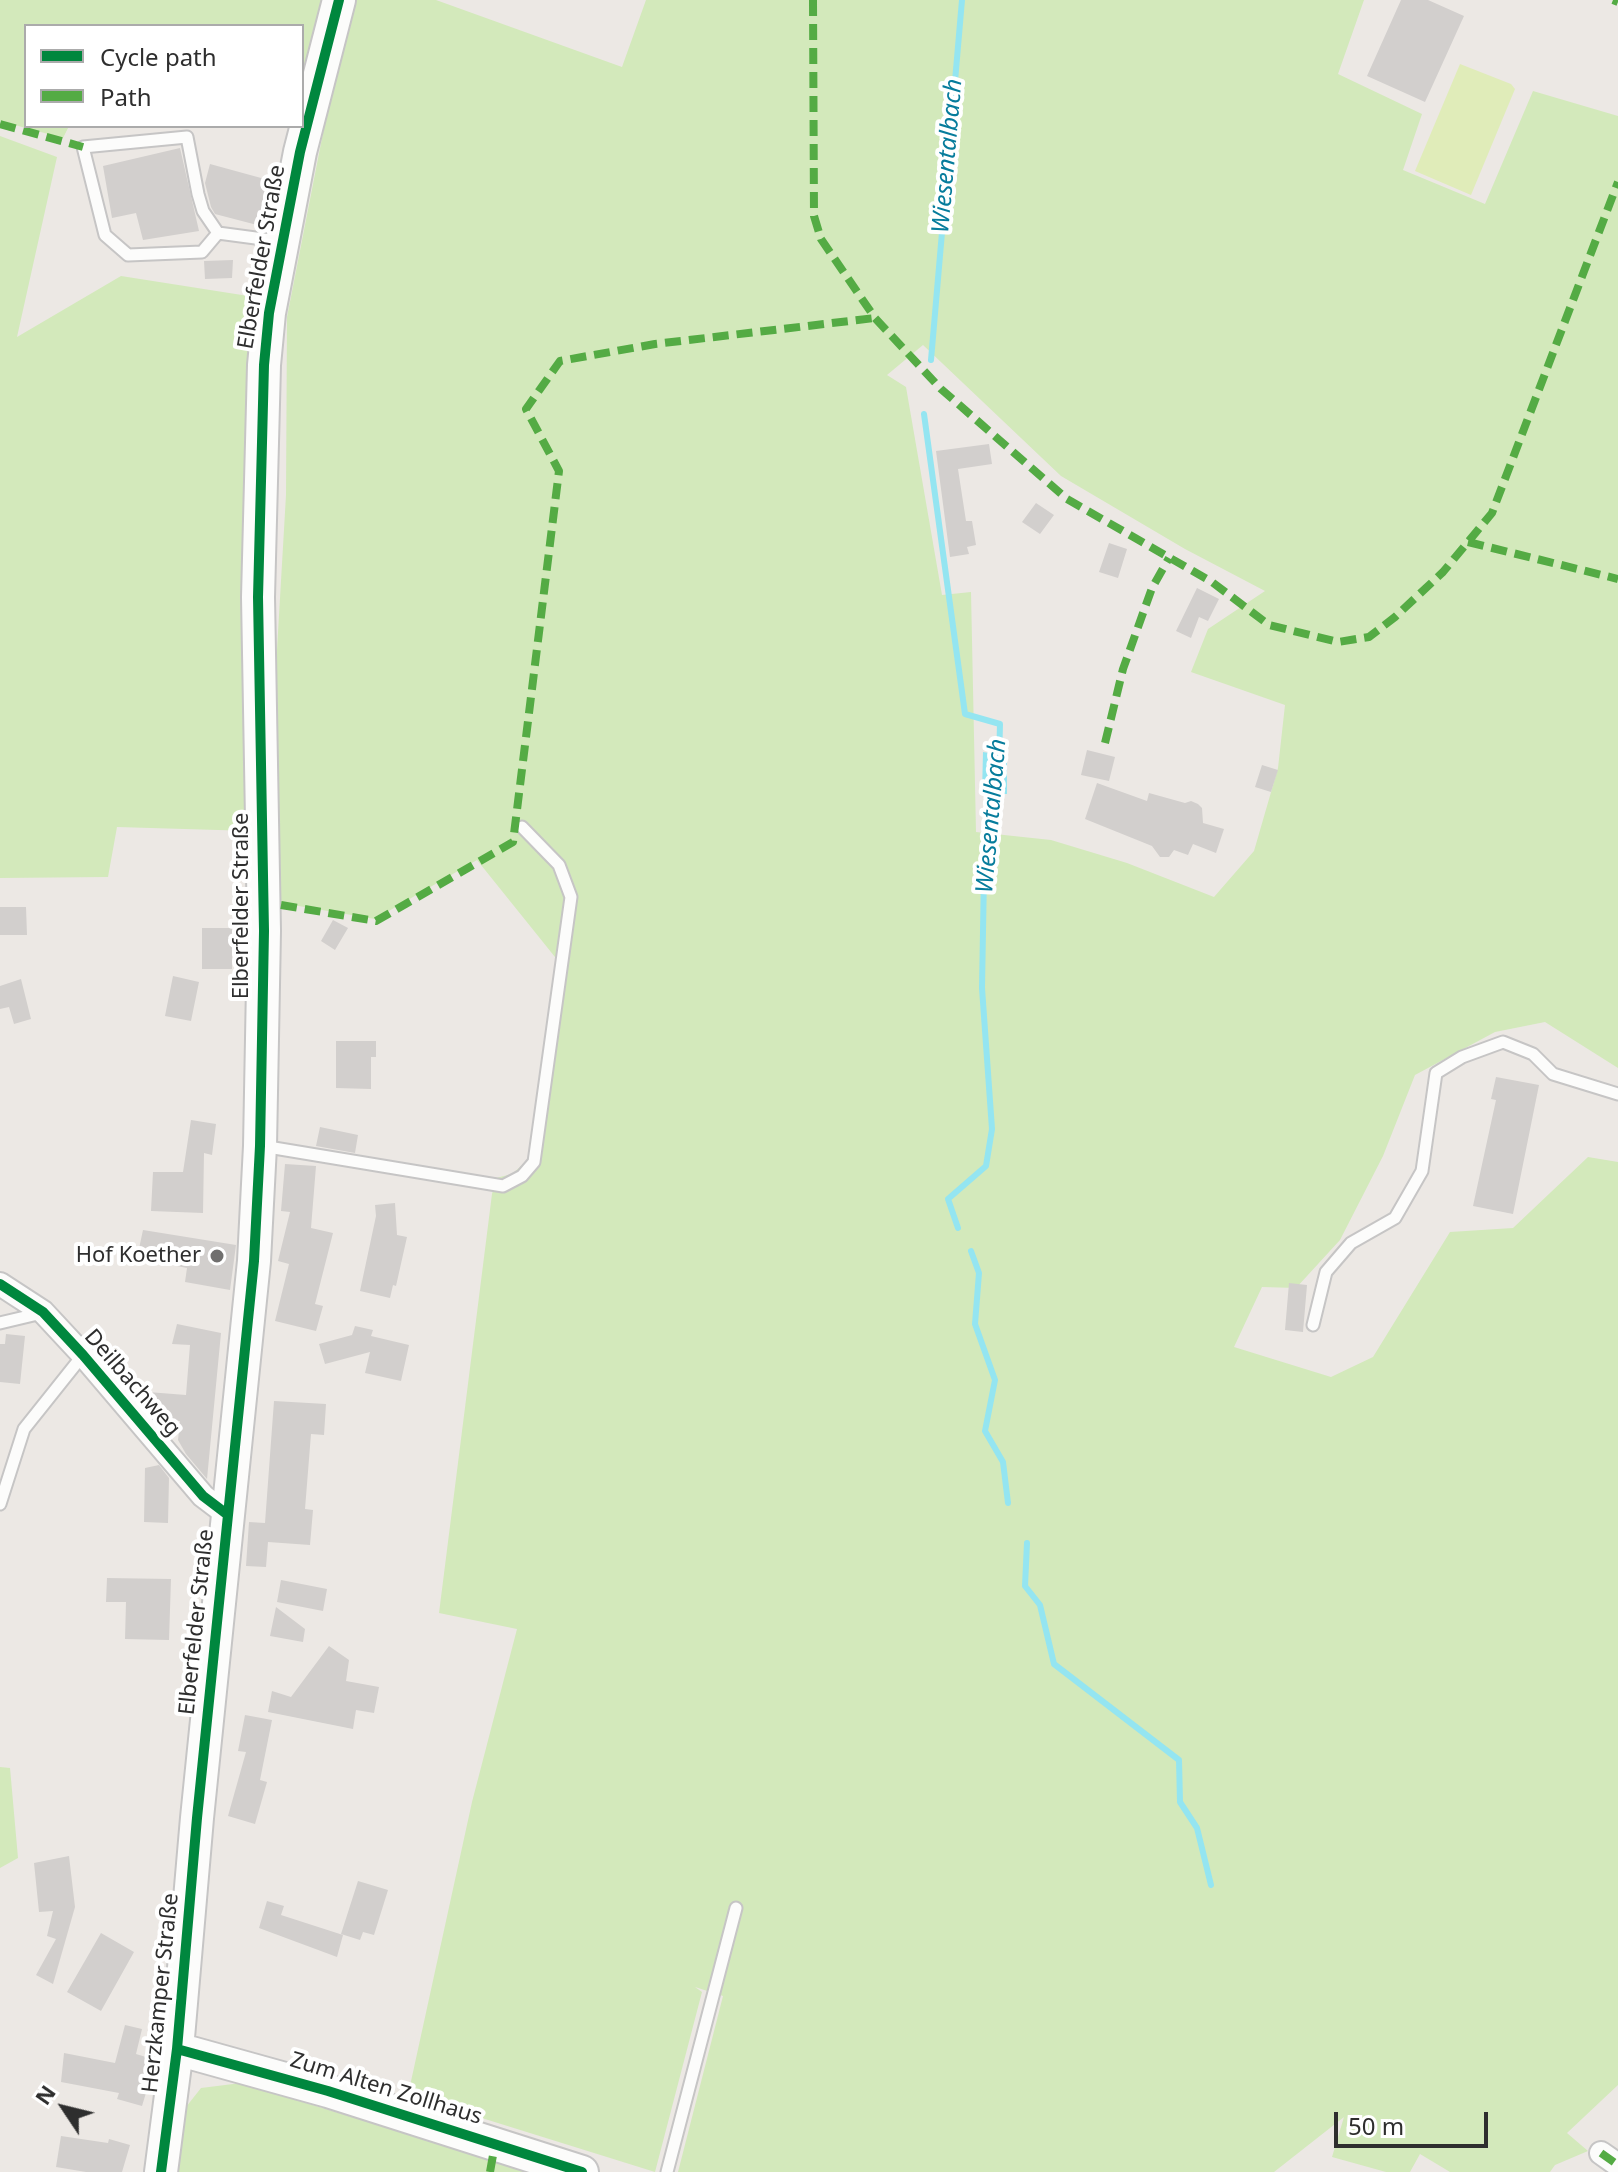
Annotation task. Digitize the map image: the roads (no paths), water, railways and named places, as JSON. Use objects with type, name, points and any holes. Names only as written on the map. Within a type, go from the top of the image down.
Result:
[{"type":"main road","name":"Elberfelder Straße","points":[[197,1818],[254,1261],[260,1146],[264,931],[258,597],[264,365],[269,313],[300,152],[339,0]]},
{"type":"main road","name":"Herzkamper Straße","points":[[161,2172],[177,2049],[197,1818]]},
{"type":"main road","name":"Zum Alten Zollhaus","points":[[177,2049],[328,2091],[582,2172]]},
{"type":"street","name":"Deilbachweg","points":[[0,1284],[43,1312],[203,1496],[228,1515]]},
{"type":"lane","points":[[187,137],[200,203],[218,233],[202,252],[128,255],[105,235],[83,147],[187,137]]},
{"type":"lane","points":[[218,233],[283,242]]},
{"type":"lane","points":[[260,1146],[503,1186],[522,1176],[534,1162],[571,897],[559,865],[522,827]]},
{"type":"lane","points":[[1313,1325],[1326,1272],[1351,1243],[1395,1218],[1422,1171],[1436,1073],[1462,1057],[1503,1042],[1533,1054],[1553,1074],[1618,1094]]},
{"type":"lane","points":[[0,1323],[43,1312]]},
{"type":"lane","points":[[0,1504],[24,1429],[83,1355]]},
{"type":"lane","points":[[667,2172],[736,1908]]},
{"type":"water","points":[[983,752],[1007,756],[1007,794],[982,794]]},
{"type":"waterway","name":"Wiesentalbach","points":[[931,360],[962,0]]},
{"type":"waterway","name":"Wiesentalbach","points":[[924,414],[965,714],[1000,724],[999,762]]},
{"type":"waterway","name":"Wiesentalbach","points":[[958,1228],[948,1199],[986,1166],[992,1129],[982,988],[984,875],[990,818],[997,789]]},
{"type":"waterway","name":"Wiesentalbach","points":[[971,1251],[979,1273],[975,1324],[995,1380],[985,1431],[1003,1462],[1008,1503]]},
{"type":"waterway","name":"Wiesentalbach","points":[[1027,1543],[1025,1586],[1040,1605],[1054,1664],[1179,1760],[1180,1802],[1197,1828],[1211,1885]]},
{"type":"place","name":"Hof Koether","points":[[217,1256]]}]
